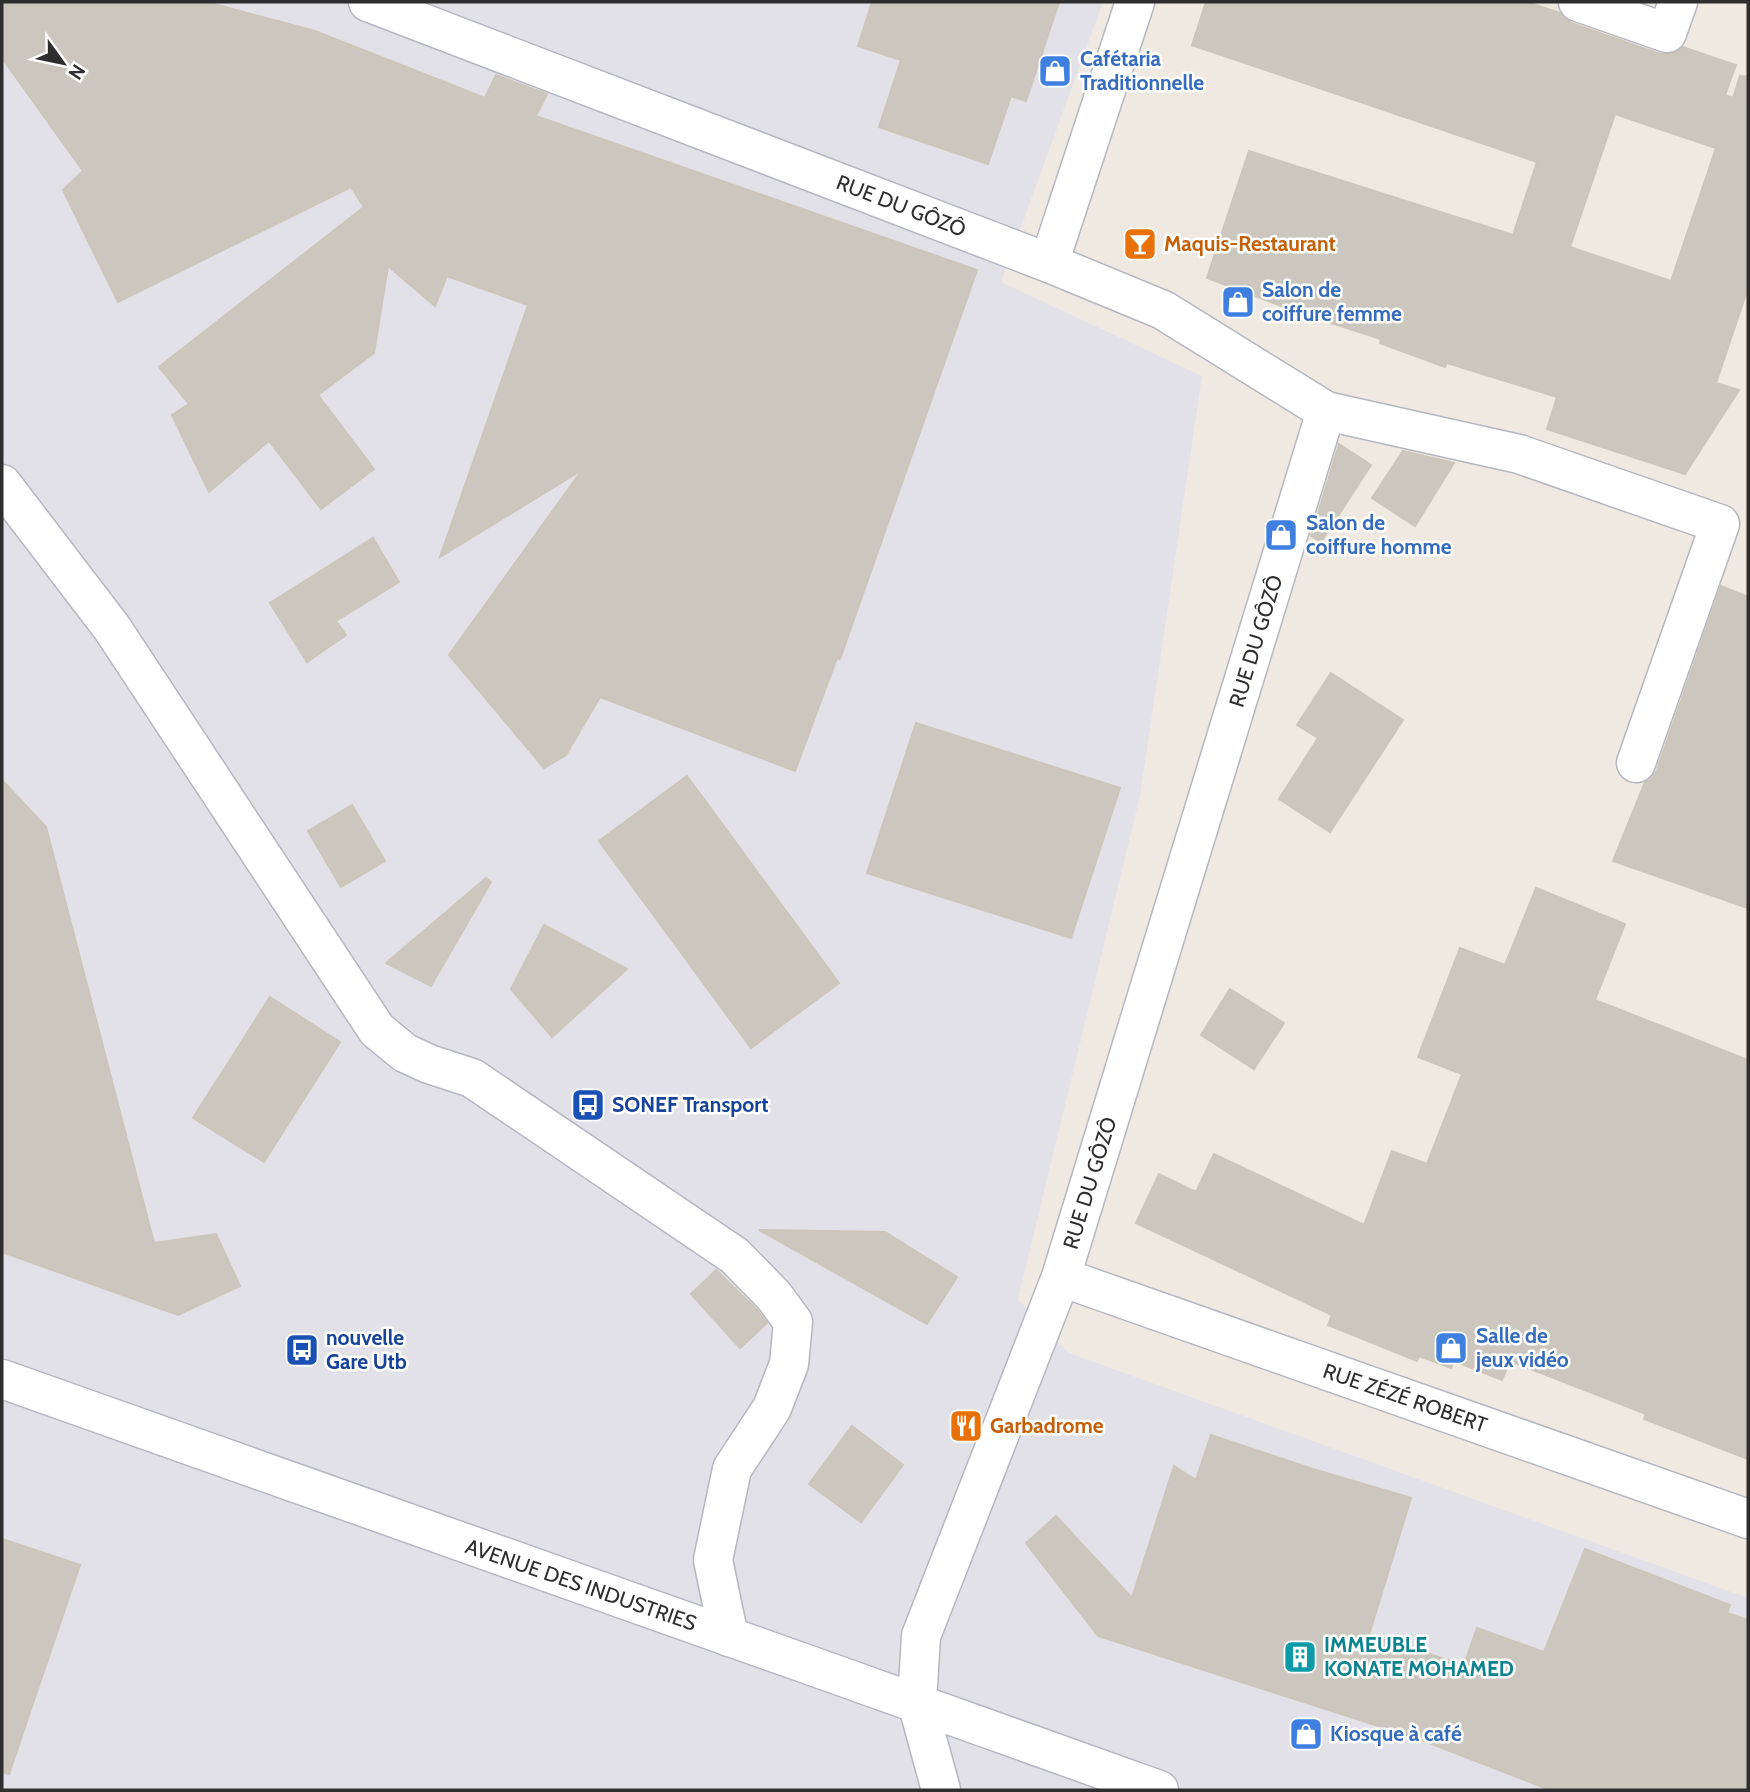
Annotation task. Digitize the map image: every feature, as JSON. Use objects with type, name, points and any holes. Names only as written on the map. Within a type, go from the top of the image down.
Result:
[{"type":"street","name":"RUE DU GÔZÔ","points":[[368,2],[1049,263],[1164,310],[1326,411],[1061,1277],[921,1636],[916,1702]]},
{"type":"street","points":[[1049,263],[1135,2]]},
{"type":"street","points":[[1578,2],[1667,33],[1678,2]]},
{"type":"street","points":[[1326,411],[1519,454],[1720,524],[1636,763]]},
{"type":"street","points":[[2,484],[112,628],[377,1030],[405,1053],[472,1078],[735,1256],[774,1296],[793,1322],[789,1364],[772,1408],[732,1469],[713,1560],[729,1637]]},
{"type":"street","name":"RUE ZÉZÉ ROBERT","points":[[1061,1277],[1748,1519]]},
{"type":"street","name":"AVENUE DES INDUSTRIES","points":[[2,1379],[1159,1790]]},
{"type":"street","points":[[916,1702],[941,1790]]},
{"type":"shaded area","points":[[2,2],[1103,2],[1001,282],[1202,376],[1140,796],[1018,1299],[1069,1353],[1748,1598],[1748,1790],[2,1790]]},
{"type":"building","points":[[2,2],[206,2],[315,31],[485,98],[496,75],[547,94],[536,116],[977,270],[840,659],[837,658],[795,771],[600,697],[566,755],[544,768],[449,655],[582,470],[440,557],[528,305],[447,276],[435,306],[388,266],[374,353],[318,395],[374,469],[321,509],[269,441],[209,492],[172,415],[189,404],[159,367],[364,207],[351,187],[118,302],[63,190],[83,171],[2,58]]},
{"type":"building","points":[[872,2],[1059,2],[1026,101],[1011,96],[988,164],[879,127],[901,60],[858,46]]},
{"type":"building","points":[[1206,2],[1527,2],[1560,13],[1571,23],[1660,54],[1672,54],[1683,47],[1736,65],[1725,95],[1733,98],[1740,76],[1748,77],[1748,288],[1716,383],[1739,390],[1685,474],[1547,429],[1557,397],[1447,363],[1445,367],[1380,343],[1381,339],[1300,313],[1207,278],[1249,151],[1513,235],[1537,162],[1192,45]],"holes":[[[1615,114],[1716,148],[1671,281],[1570,247]]]},
{"type":"building","points":[[1339,444],[1371,465],[1321,542],[1311,536]]},
{"type":"building","points":[[1403,451],[1454,463],[1415,526],[1372,498]]},
{"type":"building","points":[[373,538],[399,582],[336,621],[346,635],[307,662],[270,603]]},
{"type":"building","points":[[1721,586],[1748,597],[1748,908],[1613,861],[1645,782],[1651,779],[1657,770]]},
{"type":"building","points":[[1331,673],[1403,720],[1330,832],[1279,799],[1318,738],[1297,725]]},
{"type":"building","points":[[916,723],[1120,788],[1071,938],[867,873]]},
{"type":"building","points":[[687,776],[839,983],[751,1048],[599,841]]},
{"type":"building","points":[[2,780],[46,827],[154,1243],[216,1234],[240,1286],[178,1315],[2,1252]]},
{"type":"building","points":[[352,805],[385,861],[341,887],[308,831]]},
{"type":"building","points":[[486,878],[491,882],[431,986],[386,963]]},
{"type":"building","points":[[1536,888],[1625,924],[1595,1000],[1748,1060],[1748,1459],[1644,1419],[1646,1414],[1510,1361],[1502,1380],[1454,1361],[1451,1368],[1419,1356],[1417,1361],[1328,1325],[1332,1315],[1136,1223],[1159,1174],[1196,1192],[1214,1154],[1364,1225],[1392,1151],[1427,1164],[1462,1074],[1418,1057],[1460,948],[1505,965]]},
{"type":"building","points":[[544,925],[627,969],[552,1037],[511,989]]},
{"type":"building","points":[[1230,989],[1284,1023],[1254,1069],[1201,1035]]},
{"type":"building","points":[[270,997],[340,1042],[264,1162],[193,1118]]},
{"type":"building","points":[[759,1230],[885,1232],[957,1277],[927,1324]]},
{"type":"building","points":[[716,1270],[767,1323],[740,1348],[691,1294]]},
{"type":"building","points":[[852,1426],[903,1465],[861,1522],[809,1484]]},
{"type":"building","points":[[1211,1435],[1411,1498],[1369,1635],[1464,1665],[1477,1628],[1544,1652],[1585,1549],[1730,1605],[1727,1613],[1748,1620],[1748,1790],[1550,1790],[1419,1739],[1098,1636],[1026,1543],[1056,1516],[1132,1598],[1174,1466],[1196,1480]]},
{"type":"building","points":[[2,1539],[80,1565],[9,1774],[2,1772]]},
{"type":"place","name":"Cafétaria Traditionnelle","points":[[1055,71]]},
{"type":"place","name":"Maquis-Restaurant","points":[[1140,244]]},
{"type":"place","name":"Salon de coiffure femme","points":[[1238,302]]},
{"type":"place","name":"Salon de coiffure homme","points":[[1281,535]]},
{"type":"place","name":"SONEF Transport","points":[[588,1105]]},
{"type":"place","name":"Salle de jeux vidéo","points":[[1451,1348]]},
{"type":"place","name":"nouvelle Gare Utb","points":[[302,1350]]},
{"type":"place","name":"Garbadrome","points":[[966,1426]]},
{"type":"place","name":"IMMEUBLE KONATE MOHAMED","points":[[1300,1657]]},
{"type":"place","name":"Kiosque à café","points":[[1306,1734]]}]
